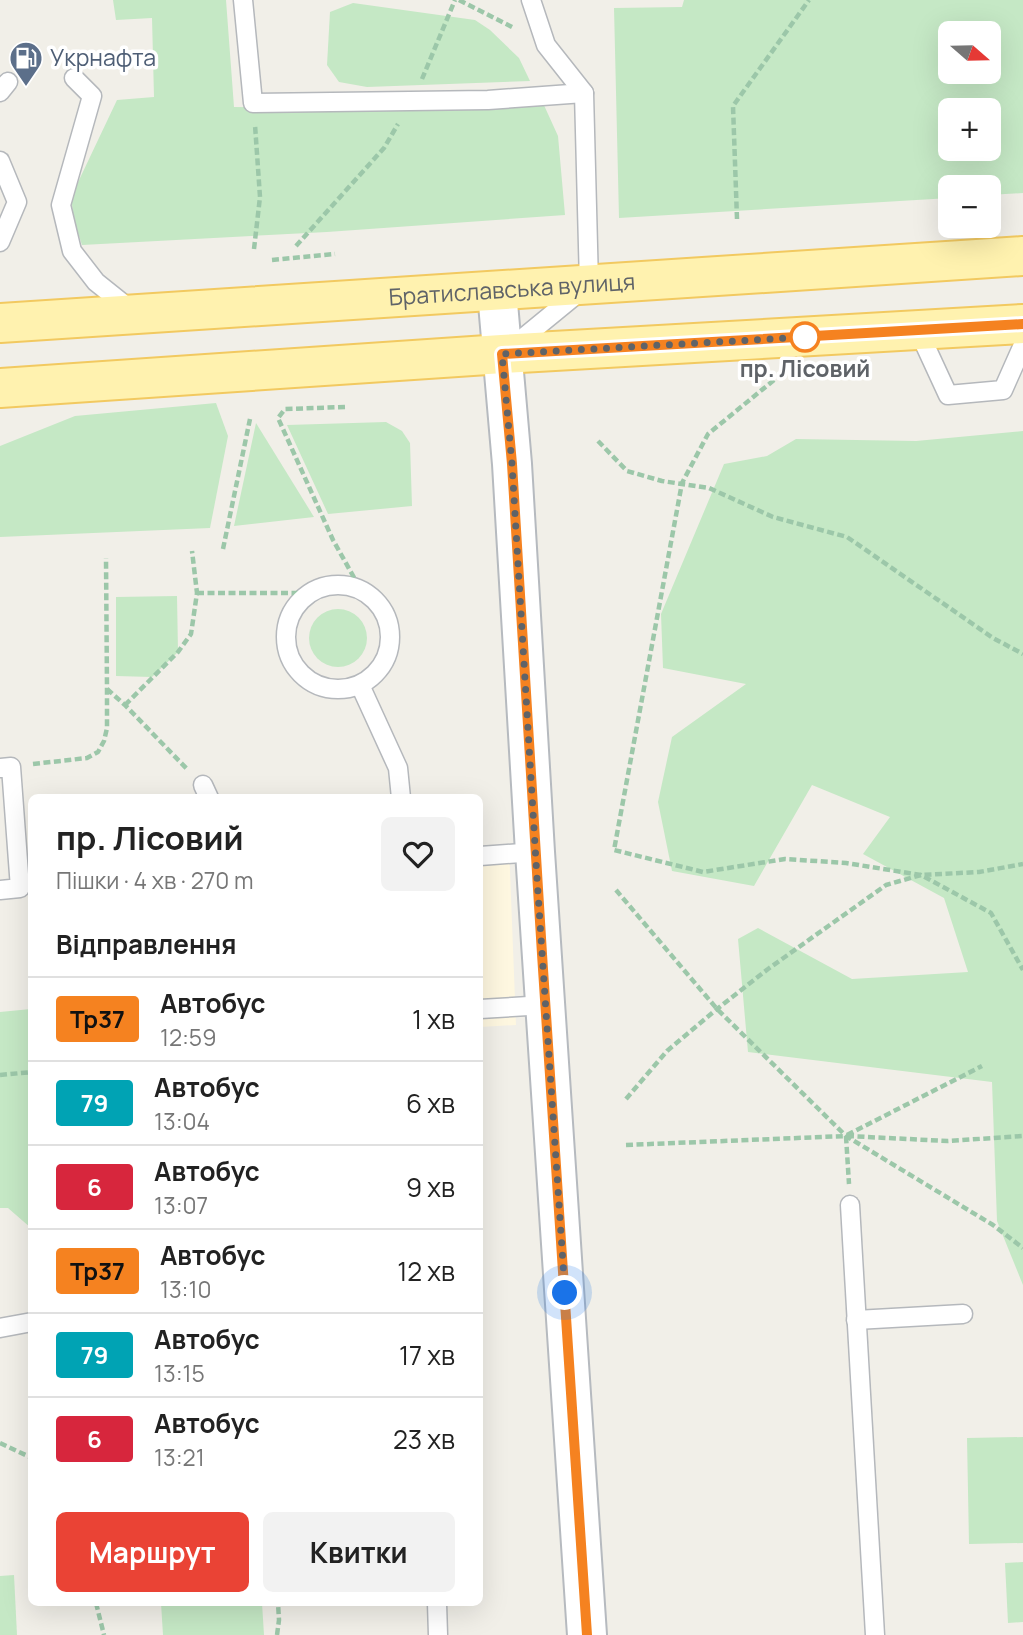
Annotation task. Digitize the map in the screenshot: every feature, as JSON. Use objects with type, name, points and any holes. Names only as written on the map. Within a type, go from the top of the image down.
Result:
[{"type":"main road","name":"Братиславська вулиця","points":[[0,323],[1023,256]]},
{"type":"main road","points":[[0,387],[1023,324]]},
{"type":"street","points":[[497,292],[512,464],[587,1635]]},
{"type":"lane","points":[[243,0],[253,103],[488,100],[584,93]]},
{"type":"lane","points":[[502,354],[589,284],[584,93],[546,45],[531,0]]},
{"type":"lane","points":[[74,78],[92,96],[61,205],[72,251],[96,282],[136,314]]},
{"type":"lane","points":[[0,162],[17,202],[0,242]]},
{"type":"lane","points":[[918,330],[948,395],[1003,390],[1023,345]]},
{"type":"lane","points":[[344,585],[361,590],[375,600],[390,629],[390,646],[384,662],[374,676],[360,685],[343,690],[309,682],[296,670],[288,654],[285,637],[288,619],[297,604],[310,593],[327,586],[344,585]]},
{"type":"lane","points":[[360,685],[398,768],[401,794]]},
{"type":"lane","points":[[0,890],[26,887],[6,767]]},
{"type":"lane","points":[[483,856],[535,852]]},
{"type":"lane","points":[[483,1009],[545,1005]]},
{"type":"lane","points":[[850,1205],[875,1635]]},
{"type":"lane","points":[[856,1320],[963,1314]]},
{"type":"lane","points":[[0,1328],[28,1323]]},
{"type":"lane","points":[[437,1606],[438,1635]]},
{"type":"path","points":[[296,246],[384,148],[412,102],[457,0],[546,45]]},
{"type":"path","points":[[737,219],[733,106],[809,0]]},
{"type":"path","points":[[253,103],[260,197],[254,249]]},
{"type":"path","points":[[272,260],[335,254]]},
{"type":"path","points":[[774,380],[708,434],[682,483],[614,850],[703,872],[785,859],[846,863],[921,875],[979,873],[1023,864]]},
{"type":"path","points":[[345,407],[285,409],[278,418],[333,540],[361,590]]},
{"type":"path","points":[[223,549],[250,419]]},
{"type":"path","points":[[598,441],[626,471],[662,481],[709,488],[773,517],[847,537],[993,638],[1023,654]]},
{"type":"path","points":[[125,705],[178,652],[191,634],[197,593],[192,551]]},
{"type":"path","points":[[6,767],[87,758],[98,752],[104,741],[107,728],[106,558]]},
{"type":"path","points":[[197,593],[310,593]]},
{"type":"path","points":[[107,689],[206,792]]},
{"type":"path","points":[[626,1099],[667,1051],[717,1009],[886,885],[921,875],[991,913],[1023,970]]},
{"type":"path","points":[[616,890],[717,1009],[846,1136],[993,1225],[1023,1248]]},
{"type":"path","points":[[846,1136],[982,1066]]},
{"type":"path","points":[[0,1075],[28,1072]]},
{"type":"path","points":[[846,1136],[850,1205]]},
{"type":"path","points":[[626,1144],[846,1136],[948,1141],[1023,1136]]},
{"type":"path","points":[[0,1443],[28,1456]]},
{"type":"path","points":[[97,1606],[104,1635]]},
{"type":"path","points":[[277,1635],[278,1606]]},
{"type":"shaded area","points":[[509,846],[516,1025],[483,1027],[483,848]]},
{"type":"green space","points":[[113,0],[226,0],[234,107],[390,109],[543,103],[558,136],[565,215],[327,232],[82,245],[74,221],[71,197],[117,100],[154,97],[152,18],[116,20]]},
{"type":"green space","points":[[684,0],[1023,0],[1023,193],[1001,194],[1001,175],[938,175],[938,199],[619,218],[614,8],[682,7]]},
{"type":"green space","points":[[353,3],[475,20],[490,30],[519,58],[530,81],[367,87],[339,82],[327,65],[330,12]]},
{"type":"green space","points":[[216,403],[228,436],[210,528],[0,537],[0,446],[75,416]]},
{"type":"green space","points":[[386,422],[402,431],[410,443],[412,506],[328,514],[287,425]]},
{"type":"green space","points":[[256,423],[314,517],[234,526]]},
{"type":"green space","points":[[1023,431],[1023,1285],[997,1221],[992,1082],[748,1052],[738,939],[758,928],[852,979],[968,972],[944,898],[863,854],[890,817],[812,785],[754,886],[672,871],[658,802],[672,737],[746,684],[663,668],[661,614],[724,464],[767,456],[796,439],[916,441]]},
{"type":"green space","points":[[177,596],[178,652],[152,677],[116,676],[116,597]]},
{"type":"green space","points":[[338,609],[349,611],[362,622],[367,638],[365,649],[354,662],[338,667],[327,665],[314,654],[309,638],[311,627],[322,614]]},
{"type":"green space","points":[[28,1009],[28,1225],[8,1208],[0,1208],[0,1012]]},
{"type":"green space","points":[[1023,1437],[1023,1543],[969,1544],[967,1438]]},
{"type":"green space","points":[[1023,1562],[1023,1622],[1008,1623],[1005,1563]]},
{"type":"green space","points":[[14,1575],[17,1635],[0,1635],[0,1576]]},
{"type":"green space","points":[[161,1606],[262,1606],[264,1635],[163,1635]]},
{"type":"bus line","name":"Тр37","points":[[587,1635],[512,464],[502,354],[1023,324]]},
{"type":"place","name":"Укрнафта","points":[[26,88]]},
{"type":"place","name":"пр. Лісовий","points":[[805,337]]},
{"type":"route","points":[[565,1293],[512,464],[502,354],[805,337]]}]
